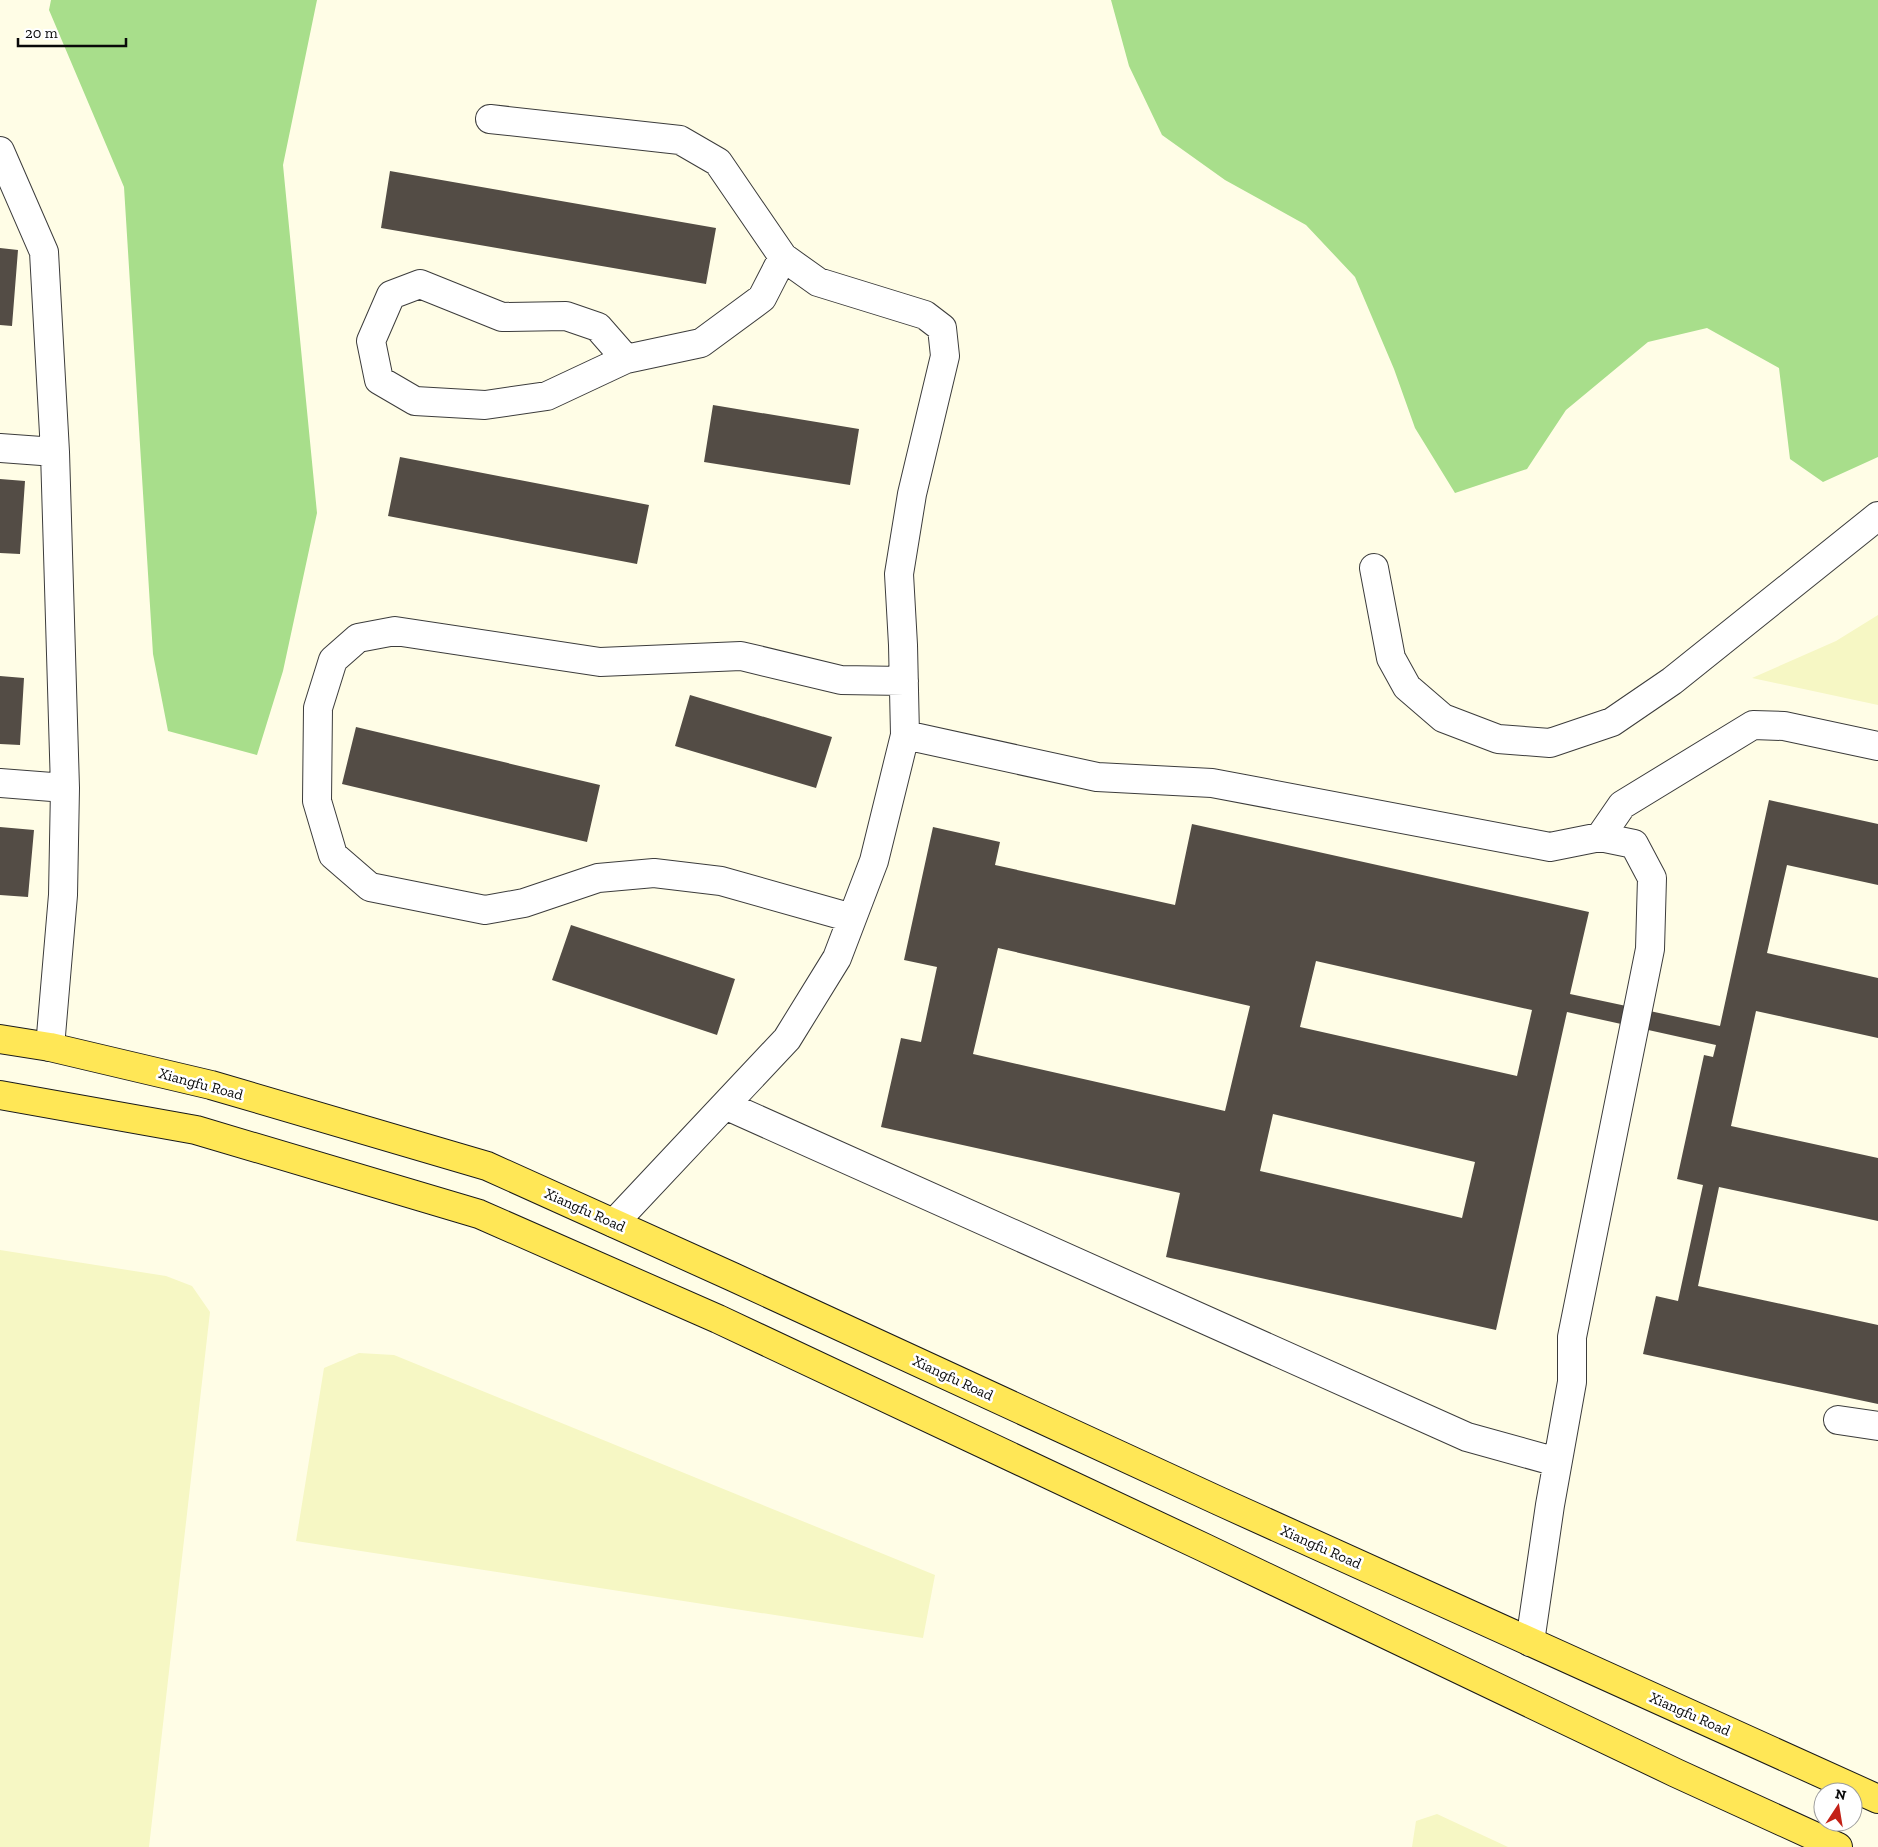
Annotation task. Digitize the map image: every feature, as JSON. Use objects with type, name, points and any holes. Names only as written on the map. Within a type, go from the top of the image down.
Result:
[{"type":"main road","name":"Xiangfu Road","points":[[0,1039],[50,1047],[211,1085],[487,1166],[1237,1509],[1878,1799]]},
{"type":"main road","points":[[0,1095],[196,1130],[479,1214],[718,1318],[1676,1773],[1838,1847]]},
{"type":"street","points":[[490,119],[680,140],[718,162],[783,257],[818,282],[925,315],[942,328],[945,356],[912,494],[899,574],[905,735],[874,861],[837,958],[786,1039],[614,1223]]},
{"type":"street","points":[[0,151],[11,198],[44,252],[55,452],[65,788],[64,895],[50,1047]]},
{"type":"street","points":[[626,359],[598,327],[566,316],[502,317],[420,284],[391,295],[371,341],[379,380],[414,401],[485,405],[547,396],[626,359],[700,343],[762,298],[783,257]]},
{"type":"street","points":[[0,448],[55,452]]},
{"type":"street","points":[[1374,568],[1391,658],[1407,687],[1443,718],[1498,739],[1550,742],[1612,722],[1664,686],[1878,516]]},
{"type":"street","points":[[852,918],[721,881],[654,872],[598,878],[524,903],[485,910],[370,887],[333,855],[317,801],[318,708],[333,660],[358,638],[395,631],[600,662],[741,656],[841,680],[904,681]]},
{"type":"street","points":[[1600,837],[1622,805],[1753,725],[1784,726],[1878,746]]},
{"type":"street","points":[[905,735],[1097,777],[1212,783],[1550,847],[1600,837],[1634,844],[1652,878],[1650,949],[1572,1337],[1572,1382],[1557,1462],[1530,1642]]},
{"type":"street","points":[[0,783],[65,788]]},
{"type":"street","points":[[725,1104],[1467,1437],[1557,1462]]},
{"type":"street","points":[[1838,1420],[1878,1426]]},
{"type":"green space","points":[[51,0],[317,0],[283,165],[317,513],[283,671],[257,755],[168,731],[153,654],[124,187],[49,10]]},
{"type":"green space","points":[[1111,0],[1878,0],[1878,457],[1823,482],[1790,459],[1779,368],[1707,328],[1648,342],[1566,410],[1527,469],[1455,493],[1415,428],[1394,369],[1355,277],[1306,225],[1225,180],[1162,135],[1129,66]]},
{"type":"green space","points":[[1878,615],[1878,705],[1752,678],[1836,641]]},
{"type":"green space","points":[[0,1250],[166,1276],[192,1286],[210,1312],[149,1847],[0,1847]]},
{"type":"green space","points":[[359,1353],[394,1355],[935,1575],[923,1638],[296,1541],[324,1368]]},
{"type":"green space","points":[[1437,1814],[1508,1847],[1412,1847],[1416,1821]]},
{"type":"building","points":[[390,171],[716,228],[706,284],[381,228]]},
{"type":"building","points":[[0,248],[18,250],[12,326],[0,325]]},
{"type":"building","points":[[713,405],[859,429],[850,485],[704,462]]},
{"type":"building","points":[[400,457],[649,505],[637,564],[388,516]]},
{"type":"building","points":[[0,479],[25,481],[20,554],[0,553]]},
{"type":"building","points":[[0,676],[24,678],[20,745],[0,744]]},
{"type":"building","points":[[690,695],[832,737],[816,788],[675,746]]},
{"type":"building","points":[[356,727],[600,785],[587,842],[342,784]]},
{"type":"building","points":[[1769,800],[1878,824],[1878,885],[1787,865],[1767,953],[1878,978],[1878,1038],[1756,1011],[1731,1126],[1878,1158],[1878,1221],[1719,1187],[1698,1286],[1878,1325],[1878,1404],[1643,1354],[1656,1296],[1678,1301],[1703,1185],[1677,1179],[1704,1055],[1713,1057],[1716,1045],[1567,1012],[1496,1330],[1166,1257],[1180,1193],[881,1127],[901,1038],[921,1042],[937,967],[904,960],[933,827],[1000,842],[995,865],[1175,905],[1192,824],[1589,912],[1570,994],[1720,1026]],"holes":[[[998,948],[1250,1006],[1225,1111],[973,1054]],[[1316,961],[1532,1010],[1517,1076],[1300,1027]],[[1273,1114],[1475,1162],[1462,1218],[1260,1171]]]},
{"type":"building","points":[[0,827],[34,830],[28,897],[0,895]]},
{"type":"building","points":[[571,925],[735,979],[717,1035],[552,980]]}]
